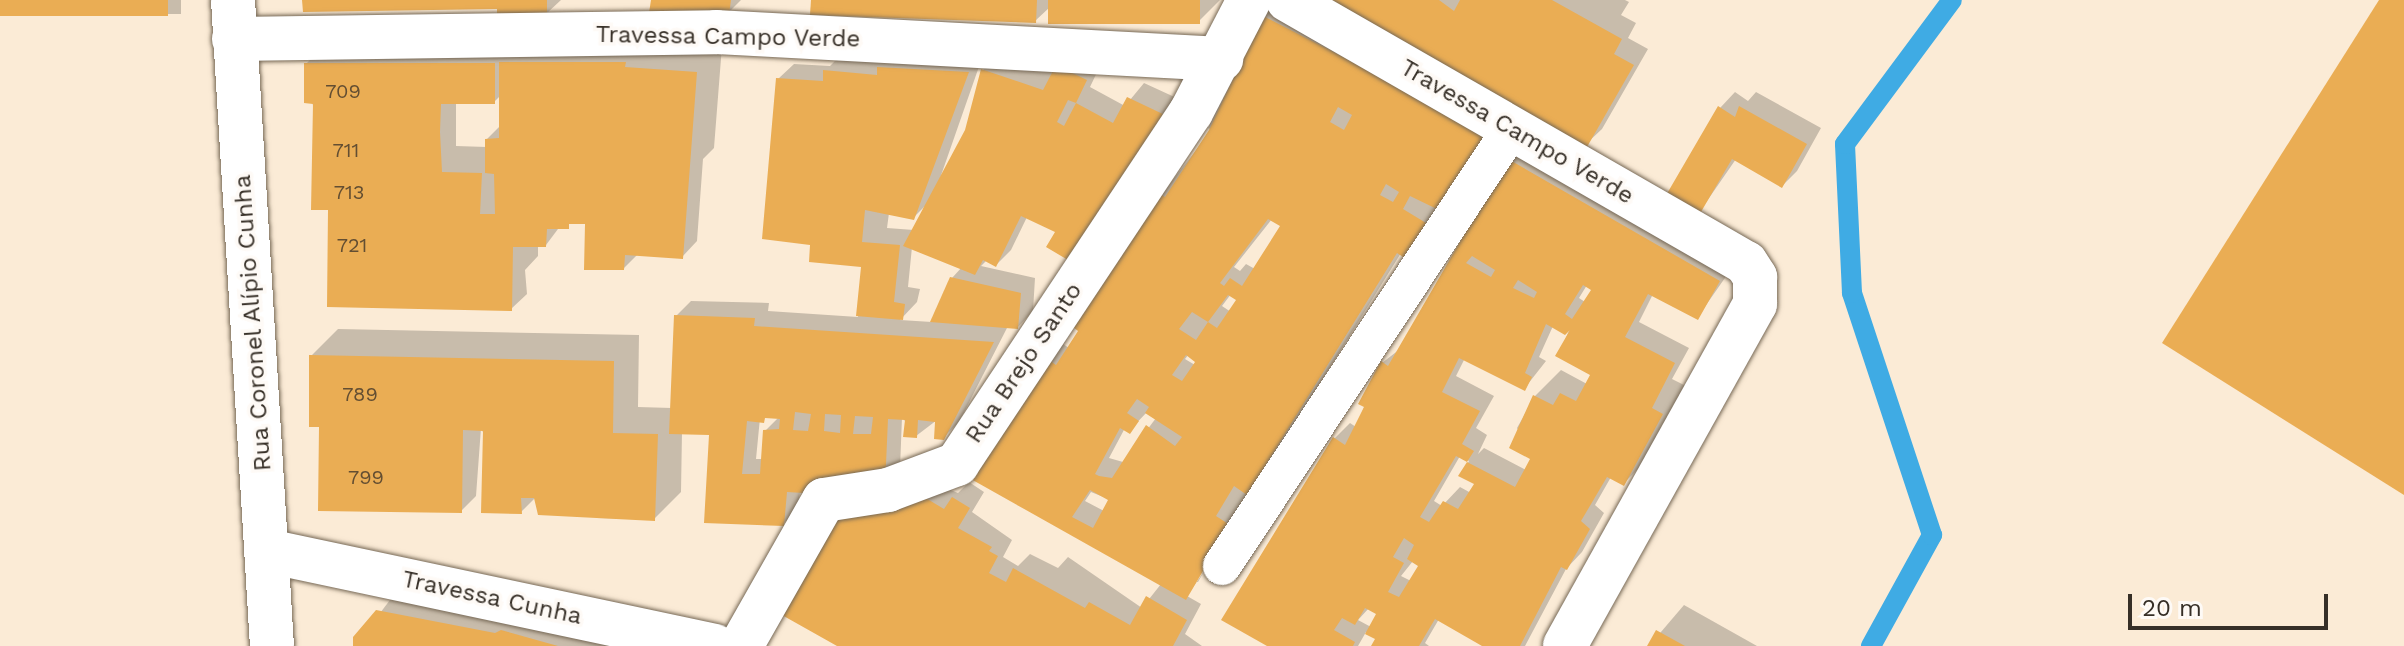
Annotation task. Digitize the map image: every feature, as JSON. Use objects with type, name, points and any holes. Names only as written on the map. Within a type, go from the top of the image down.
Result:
[{"type":"street","name":"Rua Brejo Santo","points":[[741,646],[824,500],[888,490],[957,464],[1221,59],[1249,0]]},
{"type":"street","name":"Travessa Campo Verde","points":[[1288,0],[1746,263],[1755,277],[1755,304],[1565,646]]},
{"type":"street","name":"Travessa Campo Verde","points":[[233,20],[716,32],[1221,59]]},
{"type":"street","name":"Rua Coronel Alípio Cunha","points":[[233,20],[272,646]]},
{"type":"street","name":"Travessa Cunha","points":[[268,551],[715,646]]},
{"type":"lane","points":[[1222,566],[1512,128]]},
{"type":"building","points":[[0,0],[168,0],[168,16],[0,16]]},
{"type":"building","points":[[302,0],[547,0],[547,16],[497,16],[497,9],[303,12]]},
{"type":"building","points":[[651,0],[731,0],[729,15],[649,13]]},
{"type":"building","points":[[811,0],[1037,0],[1036,23],[810,15]]},
{"type":"building","points":[[1048,0],[1200,0],[1200,24],[1048,24]]},
{"type":"building","points":[[1311,0],[1439,0],[1454,11],[1460,0],[1552,0],[1622,39],[1614,54],[1634,65],[1587,147]]},
{"type":"building","points":[[2379,0],[2404,0],[2404,495],[2162,343]]},
{"type":"building","points":[[1263,16],[1488,131],[1441,211],[1410,196],[1403,209],[1431,226],[1409,261],[1397,253],[1247,495],[1234,486],[1216,516],[1230,525],[1186,600],[962,474],[1046,358],[1056,365],[1078,331],[1068,323],[1160,194],[1165,197],[1209,130]],"holes":[[[1338,107],[1352,115],[1344,130],[1330,122]],[[1386,184],[1399,192],[1393,202],[1380,195]],[[1268,219],[1280,226],[1242,286],[1230,278],[1224,286],[1220,283]],[[1228,295],[1236,300],[1217,328],[1208,322]],[[1192,312],[1208,322],[1196,340],[1179,329]],[[1186,355],[1195,362],[1182,381],[1172,375]],[[1137,399],[1149,407],[1145,413],[1182,437],[1175,446],[1146,425],[1112,478],[1095,474],[1120,428],[1130,434],[1139,421],[1127,413]],[[1090,490],[1108,500],[1093,528],[1072,517]]]},
{"type":"building","points":[[499,62],[626,62],[625,67],[697,72],[683,259],[625,255],[624,270],[584,270],[585,224],[569,224],[569,229],[547,229],[546,247],[513,247],[512,311],[327,307],[328,210],[311,210],[313,104],[304,103],[304,63],[495,63],[495,104],[441,104],[440,132],[442,172],[482,173],[480,214],[495,214],[494,174],[485,173],[485,139],[499,138]]},
{"type":"building","points":[[1056,65],[1087,80],[1076,103],[1113,123],[1127,97],[1167,116],[1073,263],[1046,247],[1055,232],[1021,216],[996,267],[983,260],[975,275],[903,246],[965,130],[981,69],[1043,90]],"holes":[[[1068,100],[1076,103],[1064,126],[1057,122]]]},
{"type":"building","points":[[877,67],[969,72],[914,220],[865,210],[862,242],[900,245],[894,302],[905,304],[903,320],[856,316],[861,267],[809,262],[810,245],[762,239],[776,78],[823,81],[823,70],[877,75]]},
{"type":"building","points":[[1718,106],[1735,117],[1739,106],[1807,144],[1782,188],[1732,159],[1698,217],[1665,197]]},
{"type":"building","points":[[1508,159],[1720,281],[1698,320],[1648,294],[1625,337],[1675,363],[1652,408],[1663,414],[1624,486],[1607,477],[1581,521],[1590,529],[1567,570],[1561,567],[1520,646],[1482,646],[1435,619],[1419,646],[1371,646],[1375,639],[1365,634],[1376,614],[1365,608],[1355,625],[1342,618],[1334,630],[1355,642],[1353,646],[1267,646],[1221,620],[1333,437],[1345,445],[1364,407],[1358,404],[1381,361],[1388,366]],"holes":[[[1472,256],[1495,270],[1491,277],[1466,263]],[[1518,280],[1537,292],[1534,298],[1513,288]],[[1583,285],[1591,290],[1572,319],[1565,314]],[[1546,324],[1565,335],[1570,330],[1555,356],[1590,375],[1576,401],[1560,393],[1553,405],[1533,395],[1509,448],[1530,459],[1515,487],[1467,462],[1474,451],[1462,444],[1480,411],[1442,392],[1459,358],[1525,391],[1532,377],[1525,373]],[[1456,456],[1467,462],[1458,476],[1474,484],[1458,509],[1443,501],[1429,522],[1420,517]],[[1404,538],[1414,545],[1407,559],[1418,566],[1399,597],[1388,592],[1404,563],[1393,557]]]},
{"type":"building","points":[[950,277],[1021,293],[1018,329],[930,322]]},
{"type":"building","points":[[674,315],[755,318],[754,326],[994,342],[944,440],[934,439],[935,422],[918,420],[917,438],[903,437],[905,420],[888,419],[885,487],[837,495],[787,492],[784,526],[704,523],[709,435],[669,434]],"holes":[[[795,412],[811,414],[808,431],[793,430]],[[825,414],[841,415],[840,433],[824,431]],[[855,416],[873,417],[871,434],[853,434]],[[765,418],[780,419],[779,429],[763,430],[760,474],[742,474],[747,421],[764,423]]]},
{"type":"building","points":[[309,355],[614,361],[613,433],[658,434],[655,521],[538,515],[534,498],[521,498],[522,514],[481,513],[483,431],[463,430],[462,513],[318,511],[319,427],[309,427]]},
{"type":"building","points":[[919,494],[944,509],[952,497],[970,508],[958,528],[992,547],[989,551],[998,556],[989,573],[1006,582],[1013,568],[1085,608],[1089,602],[1130,625],[1146,596],[1187,620],[1173,646],[837,646],[773,610],[829,505]]},
{"type":"building","points":[[376,610],[495,633],[501,630],[558,646],[353,646],[353,637]]},
{"type":"building","points":[[1656,630],[1685,646],[1647,646]]},
{"type":"waterway","points":[[1871,646],[1932,535],[1852,293],[1845,144],[1952,0]]}]
